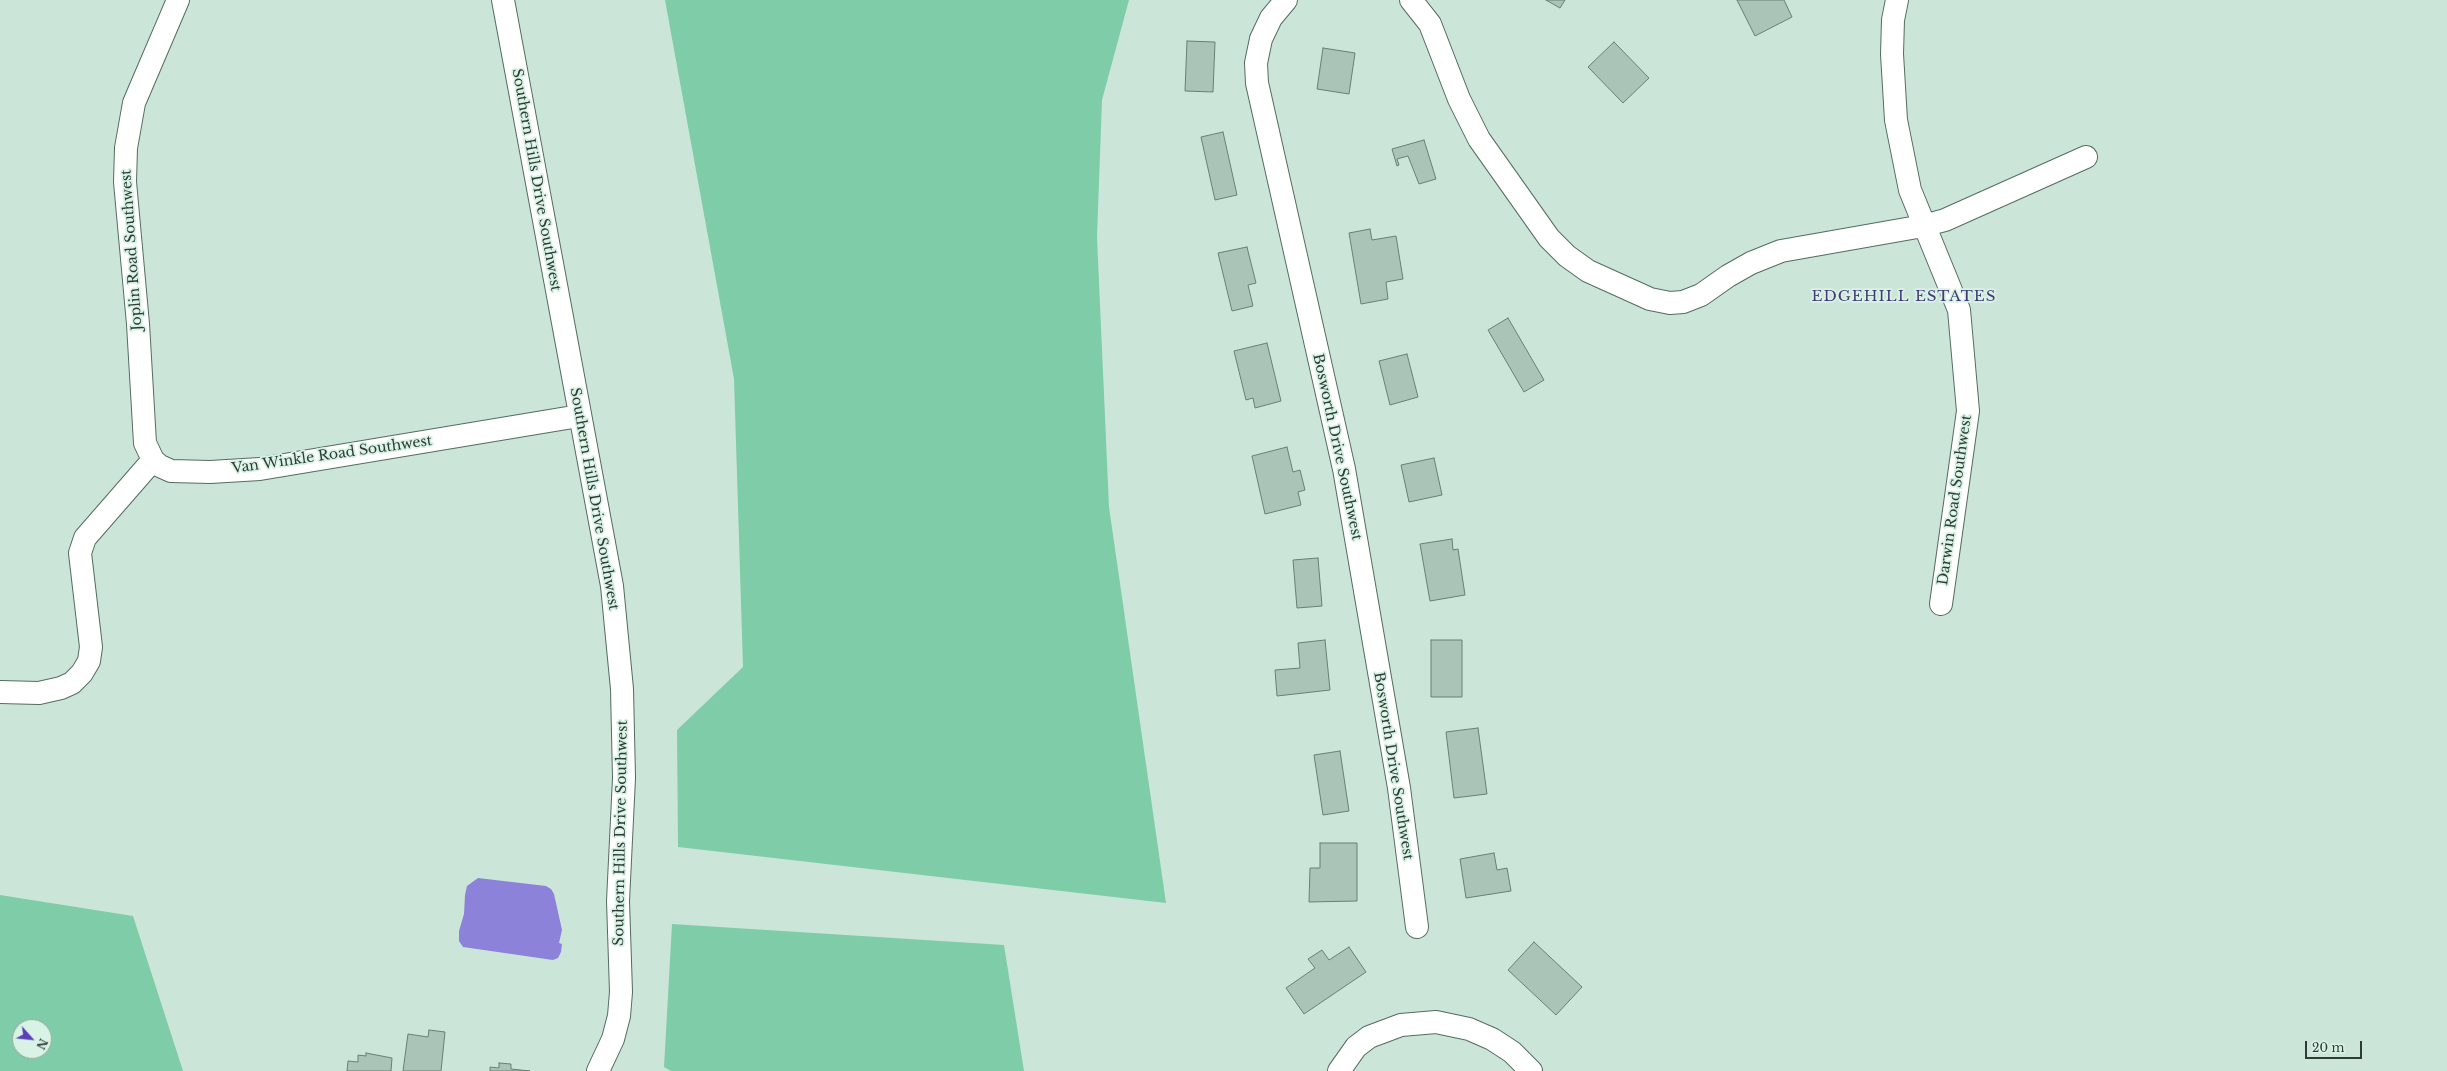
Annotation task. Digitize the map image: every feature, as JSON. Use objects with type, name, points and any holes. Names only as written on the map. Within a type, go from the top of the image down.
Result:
[{"type":"street","name":"Joplin Road Southwest","points":[[153,460],[145,443],[138,324],[125,182],[126,148],[134,104],[178,0]]},
{"type":"street","name":"Southern Hills Drive Southwest","points":[[503,0],[579,416],[612,586],[622,689],[624,778],[618,901],[621,992],[619,1016],[613,1039],[598,1071]]},
{"type":"street","name":"Bosworth Drive Southwest","points":[[1286,0],[1271,18],[1261,39],[1256,63],[1257,83],[1344,469],[1399,788],[1417,927]]},
{"type":"street","points":[[1411,0],[1430,24],[1459,99],[1479,139],[1549,238],[1567,256],[1588,271],[1650,299],[1670,303],[1683,302],[1701,295],[1728,276],[1751,263],[1781,252],[1923,226],[1945,220],[2086,157]]},
{"type":"street","name":"Darwin Road Southwest","points":[[1897,0],[1892,54],[1896,120],[1910,190],[1923,226],[1959,310],[1968,411],[1941,604]]},
{"type":"street","name":"Van Winkle Road Southwest","points":[[153,460],[160,466],[171,471],[210,472],[260,469],[579,416]]},
{"type":"street","points":[[0,692],[39,693],[61,688],[72,683],[82,673],[89,661],[91,647],[80,553],[85,538],[153,460]]},
{"type":"street","points":[[1339,1071],[1356,1047],[1369,1037],[1396,1026],[1413,1023],[1436,1022],[1469,1029],[1492,1039],[1512,1052],[1531,1071]]},
{"type":"green space","points":[[665,0],[1129,0],[1102,100],[1097,237],[1109,507],[1166,903],[678,847],[677,730],[743,667],[734,379]]},
{"type":"green space","points":[[0,895],[133,916],[183,1071],[0,1071]]},
{"type":"green space","points":[[672,924],[1004,945],[1024,1071],[671,1071],[664,1067]]},
{"type":"shaded area","points":[[478,878],[546,886],[551,889],[554,894],[562,930],[559,943],[562,944],[561,952],[558,958],[553,960],[463,947],[459,941],[459,931],[464,914],[465,895],[467,886]]},
{"type":"building","points":[[1546,0],[1565,0],[1560,8]]},
{"type":"building","points":[[1737,0],[1784,0],[1792,17],[1755,36]]},
{"type":"building","points":[[1187,41],[1215,42],[1213,92],[1185,91]]},
{"type":"building","points":[[1614,42],[1649,78],[1623,103],[1588,67]]},
{"type":"building","points":[[1323,48],[1355,53],[1349,94],[1317,89]]},
{"type":"building","points":[[1223,132],[1237,195],[1215,200],[1201,137]]},
{"type":"building","points":[[1424,140],[1436,179],[1419,184],[1408,156],[1397,159],[1399,165],[1397,166],[1392,149]]},
{"type":"building","points":[[1370,229],[1372,240],[1396,236],[1403,279],[1386,282],[1388,299],[1361,304],[1349,233]]},
{"type":"building","points":[[1247,247],[1256,283],[1248,285],[1253,306],[1232,311],[1218,253]]},
{"type":"building","points":[[1508,318],[1544,380],[1524,392],[1488,330]]},
{"type":"building","points":[[1267,343],[1281,401],[1255,408],[1253,398],[1246,400],[1234,351]]},
{"type":"building","points":[[1407,354],[1418,397],[1390,405],[1379,361]]},
{"type":"building","points":[[1287,447],[1293,472],[1300,470],[1305,490],[1298,492],[1301,505],[1265,514],[1252,456]]},
{"type":"building","points":[[1434,458],[1442,495],[1409,502],[1401,465]]},
{"type":"building","points":[[1452,539],[1453,550],[1458,549],[1465,595],[1430,601],[1420,544]]},
{"type":"building","points":[[1318,558],[1322,606],[1297,608],[1293,560]]},
{"type":"building","points":[[1325,640],[1330,690],[1277,696],[1275,670],[1300,668],[1298,643]]},
{"type":"building","points":[[1431,640],[1462,640],[1462,697],[1431,697]]},
{"type":"building","points":[[1478,728],[1487,794],[1454,798],[1446,732]]},
{"type":"building","points":[[1340,751],[1349,811],[1323,815],[1314,755]]},
{"type":"building","points":[[1320,843],[1357,843],[1357,901],[1309,902],[1310,868],[1320,868]]},
{"type":"building","points":[[1494,853],[1497,870],[1507,868],[1511,891],[1466,898],[1460,859]]},
{"type":"building","points":[[1534,942],[1582,987],[1556,1015],[1508,970]]},
{"type":"building","points":[[1349,947],[1366,972],[1304,1014],[1286,988],[1315,968],[1308,959],[1322,950],[1329,960]]},
{"type":"building","points":[[429,1030],[445,1032],[441,1071],[403,1071],[408,1034],[428,1037]]},
{"type":"building","points":[[366,1053],[392,1058],[391,1071],[347,1071],[348,1061],[358,1062],[358,1055],[366,1056]]},
{"type":"building","points":[[499,1063],[511,1064],[511,1069],[530,1071],[490,1071],[490,1067],[499,1068]]},
{"type":"district","name":"EDGEHILL ESTATES","points":[[1904,297]]}]
